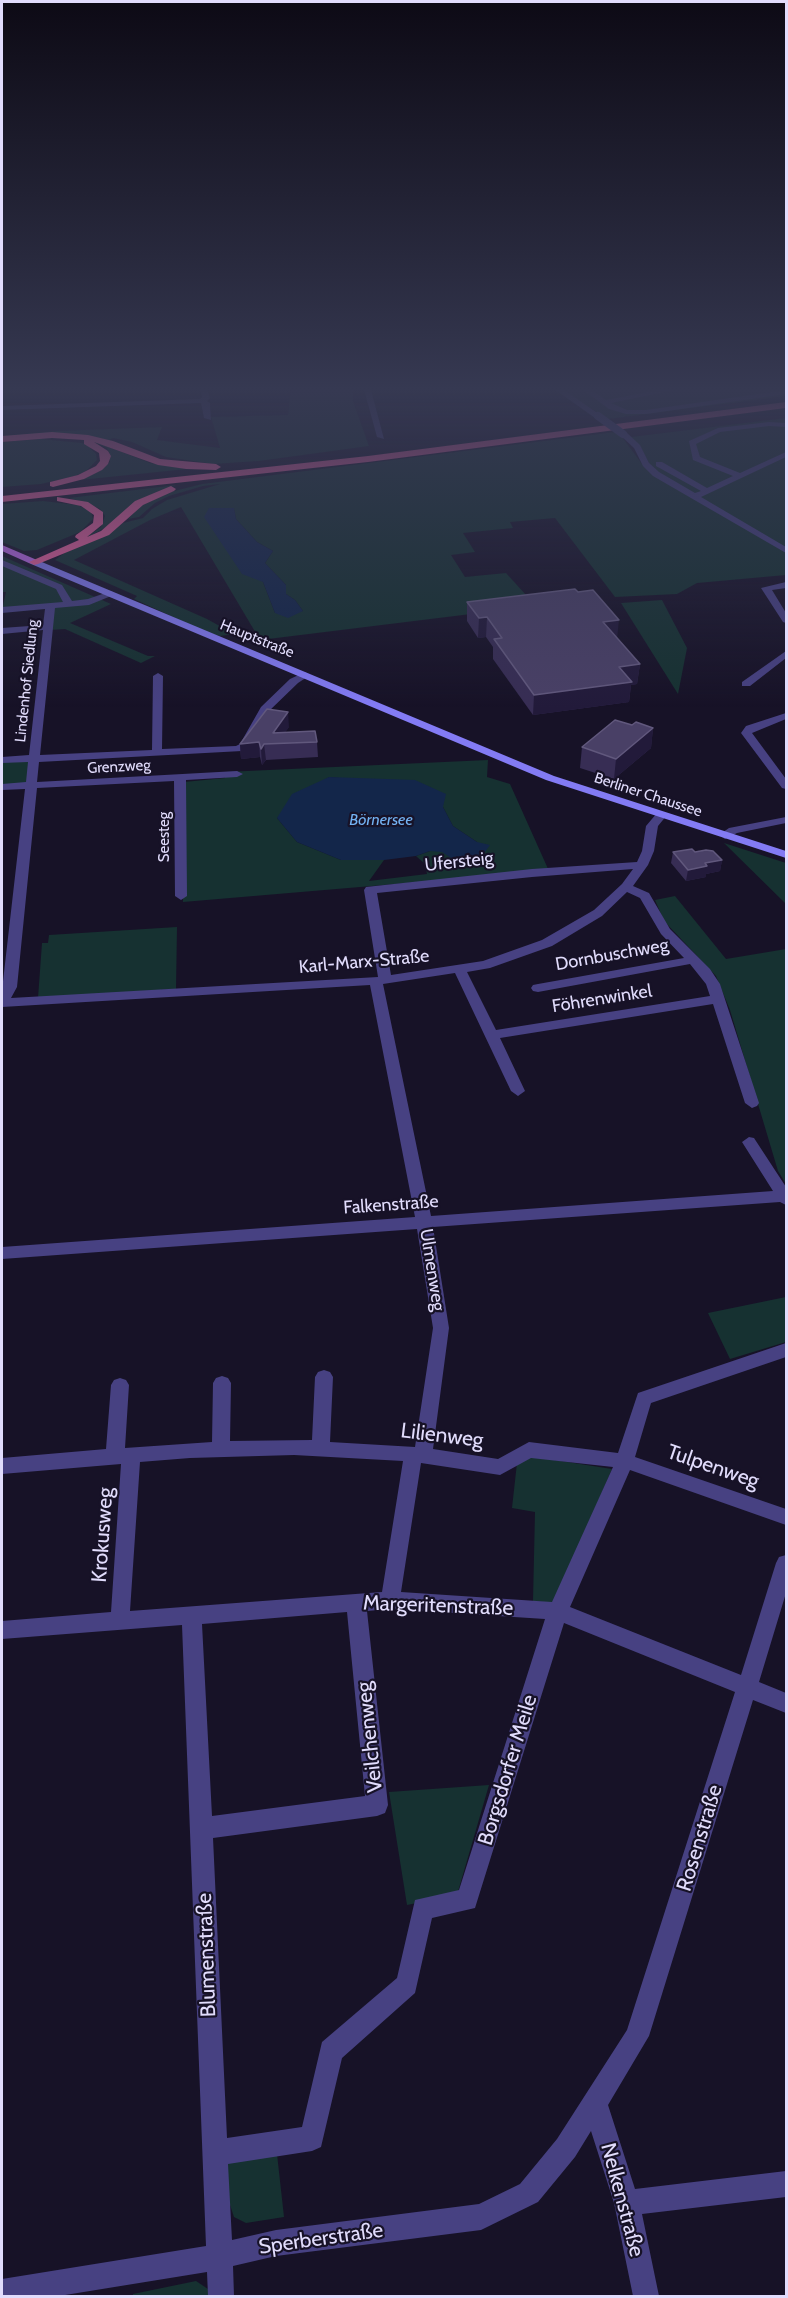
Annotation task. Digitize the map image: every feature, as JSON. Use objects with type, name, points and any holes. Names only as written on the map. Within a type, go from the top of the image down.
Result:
[{"type":"highway","points":[[2,500],[58,493]]},
{"type":"highway","points":[[30,560],[105,532],[139,503],[159,493]]},
{"type":"highway","points":[[2,500],[70,500],[88,505],[99,514],[98,524],[90,531],[30,560]]},
{"type":"main road","name":"Hauptstraße","points":[[2,548],[501,758]]},
{"type":"main road","name":"Berliner Chaussee","points":[[501,758],[590,793],[786,855]]},
{"type":"street","points":[[688,493],[786,550]]},
{"type":"street","points":[[694,497],[702,493]]},
{"type":"street","points":[[3,564],[59,587],[65,594],[69,605]]},
{"type":"street","points":[[786,585],[766,588],[786,620]]},
{"type":"street","points":[[2,610],[89,603],[111,594]]},
{"type":"street","name":"Lindenhof Siedlung","points":[[2,1002],[10,987],[50,607]]},
{"type":"street","points":[[2,631],[49,627]]},
{"type":"street","points":[[746,684],[786,654]]},
{"type":"street","name":"Lindenhof Siedlung","points":[[33,759],[238,749],[244,746],[265,709],[294,681],[305,675]]},
{"type":"street","points":[[157,752],[158,676]]},
{"type":"street","points":[[786,716],[750,728],[746,733],[786,786]]},
{"type":"street","points":[[2,760],[33,759]]},
{"type":"street","name":"Grenzweg","points":[[2,787],[237,774]]},
{"type":"street","name":"Seesteg","points":[[180,778],[180,896]]},
{"type":"street","name":"Karl-Marx-Straße","points":[[2,1002],[381,980],[485,965],[547,943],[598,913],[626,887],[642,865],[648,851],[652,826],[661,815]]},
{"type":"street","points":[[725,836],[733,830],[786,819]]},
{"type":"street","name":"Ufersteig","points":[[381,980],[370,890],[532,873],[642,865]]},
{"type":"street","name":"Dornbuschweg","points":[[626,887],[645,896],[665,931],[713,984],[752,1104]]},
{"type":"street","name":"Dornbuschweg","points":[[538,988],[693,960]]},
{"type":"street","points":[[460,970],[518,1091]]},
{"type":"street","name":"Ulmenweg","points":[[381,980],[441,1328],[390,1600]]},
{"type":"street","name":"Föhrenwinkel","points":[[491,1035],[718,999]]},
{"type":"street","points":[[748,1142],[785,1198]]},
{"type":"street","name":"Falkenstraße","points":[[2,1253],[785,1198]]},
{"type":"street","name":"Borgsdorfer Meile","points":[[214,2153],[312,2138],[331,2051],[407,1985],[423,1908],[467,1899],[558,1611],[625,1461],[644,1398],[786,1350]]},
{"type":"street","points":[[321,1448],[324,1377]]},
{"type":"street","points":[[221,1449],[222,1383]]},
{"type":"street","name":"Krokusweg","points":[[120,1385],[123,1456],[120,1619]]},
{"type":"street","name":"Lilienweg","points":[[2,1466],[221,1449],[321,1448],[418,1454],[500,1467],[529,1450],[625,1461]]},
{"type":"street","name":"Tulpenweg","points":[[625,1461],[786,1517]]},
{"type":"street","name":"Rosenstraße","points":[[595,2105],[637,2036],[786,1563]]},
{"type":"street","name":"Margeritenstraße","points":[[2,1630],[120,1619],[390,1600],[558,1611],[786,1703]]},
{"type":"street","name":"Veilchenweg","points":[[203,1827],[377,1805],[356,1602]]},
{"type":"street","name":"Blumenstraße","points":[[192,1614],[203,1827],[221,2296]]},
{"type":"street","name":"Nelkenstraße","points":[[595,2105],[627,2203],[646,2296]]},
{"type":"street","name":"Sperberstraße","points":[[2,2292],[145,2271],[276,2243],[481,2217],[529,2193],[566,2148],[595,2105]]},
{"type":"street","points":[[627,2203],[786,2184]]},
{"type":"green space","points":[[108,493],[155,493],[136,501],[110,525],[84,539],[101,527],[105,516],[100,509],[90,504],[69,498]]},
{"type":"green space","points":[[167,493],[178,493],[155,503],[139,517],[128,519],[140,506]]},
{"type":"green space","points":[[189,493],[786,493],[786,575],[697,583],[677,594],[615,597],[555,518],[510,522],[513,528],[463,533],[475,552],[451,555],[465,577],[506,573],[536,606],[260,640],[181,507],[150,520],[74,560],[207,619],[234,634],[220,636],[208,633],[134,599],[137,596],[55,560],[67,551],[106,535],[123,523],[143,518],[167,500]],"holes":[[[209,508],[234,509],[236,519],[257,542],[273,551],[265,563],[286,585],[286,594],[295,600],[303,611],[275,613],[263,582]]]},
{"type":"green space","points":[[43,501],[78,505],[91,512],[93,519],[80,532],[37,550],[24,551],[2,542],[2,504]]},
{"type":"green space","points":[[2,556],[111,604],[70,623],[148,656],[155,656],[141,663],[65,629],[49,630],[51,606],[2,610],[6,592],[2,592],[2,567],[6,565],[55,585],[2,562]]},
{"type":"green space","points":[[662,600],[687,648],[678,694],[621,603]]},
{"type":"green space","points":[[34,760],[33,783],[2,785],[2,762]]},
{"type":"green space","points":[[488,760],[487,777],[510,784],[549,871],[183,902],[184,782],[225,778],[225,772]],"holes":[[[329,777],[359,780],[443,807],[453,826],[477,842],[456,861],[442,851],[430,851],[416,856],[425,864],[427,874],[369,881],[384,860],[341,860],[297,842],[277,818]]]},
{"type":"green space","points":[[724,843],[786,863],[786,904]]},
{"type":"green space","points":[[675,896],[726,959],[786,949],[786,1184],[778,1171],[730,1010],[716,976],[664,921],[655,900]]},
{"type":"green space","points":[[177,927],[176,989],[38,998],[42,943],[48,943],[49,935]]},
{"type":"green space","points":[[786,1297],[786,1342],[730,1359],[708,1313]]},
{"type":"green space","points":[[529,1456],[612,1469],[554,1603],[533,1601],[535,1512],[512,1508],[517,1463]]},
{"type":"green space","points":[[489,1785],[457,1895],[407,1905],[389,1792]]},
{"type":"green space","points":[[277,2154],[284,2217],[246,2223],[234,2217],[227,2196],[223,2161]]},
{"type":"green space","points":[[196,2281],[208,2289],[210,2296],[133,2296],[133,2294]]},
{"type":"water","points":[[209,508],[234,508],[236,519],[257,542],[273,551],[265,563],[286,585],[286,594],[295,600],[303,611],[288,618],[275,613],[263,582],[242,574],[204,517]]},
{"type":"water","name":"Börnersee","points":[[329,777],[415,780],[446,794],[443,807],[453,826],[477,842],[490,845],[482,856],[468,861],[456,861],[442,852],[430,851],[416,856],[384,860],[341,860],[297,842],[277,818],[292,794]]},
{"type":"building","points":[[575,589],[578,592],[593,590],[619,620],[603,622],[640,664],[619,667],[632,682],[534,695],[494,639],[502,638],[487,617],[479,618],[467,602]]},
{"type":"building","points":[[267,709],[288,712],[273,733],[315,731],[317,742],[264,744],[261,749],[259,742],[240,744]]},
{"type":"building","points":[[615,720],[632,725],[636,722],[653,728],[616,759],[582,747]]},
{"type":"building","points":[[692,849],[695,852],[713,851],[722,860],[705,863],[707,866],[688,870],[673,852]]}]
